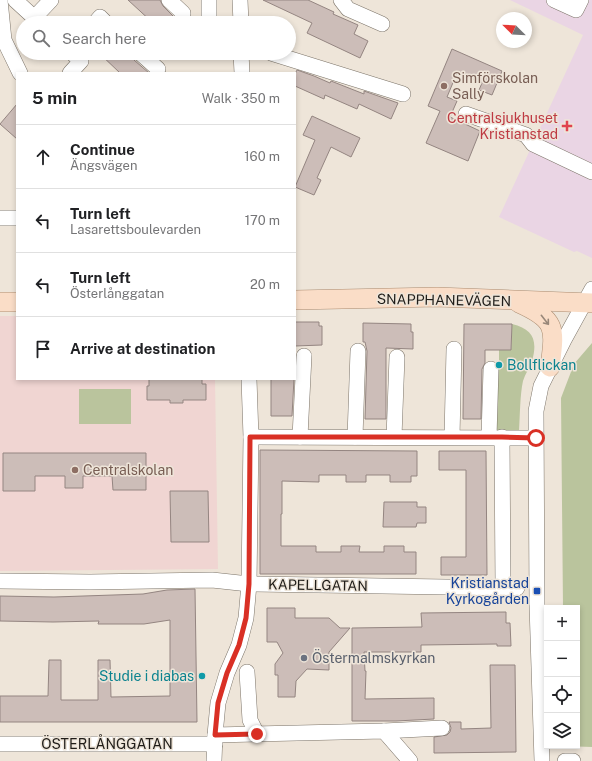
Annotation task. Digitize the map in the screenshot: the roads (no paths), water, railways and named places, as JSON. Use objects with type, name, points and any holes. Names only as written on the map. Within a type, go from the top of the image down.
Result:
[{"type":"main road","name":"SNAPPHANEVÄGEN","points":[[296,300],[437,297],[512,300],[589,298]]},
{"type":"main road","points":[[512,300],[535,310],[549,323],[553,334],[550,367]]},
{"type":"main road","points":[[0,302],[16,302]]},
{"type":"street","points":[[0,0],[4,40],[18,72]]},
{"type":"street","points":[[15,0],[33,16]]},
{"type":"street","points":[[40,16],[51,0]]},
{"type":"street","points":[[169,0],[183,13],[183,16]]},
{"type":"street","points":[[209,0],[209,16]]},
{"type":"street","points":[[240,0],[241,16]]},
{"type":"street","points":[[341,0],[348,9],[382,24]]},
{"type":"street","points":[[554,0],[576,10],[580,0]]},
{"type":"street","points":[[0,59],[17,72]]},
{"type":"street","points":[[71,72],[80,61],[79,60]]},
{"type":"street","points":[[148,60],[158,69]]},
{"type":"street","points":[[241,60],[242,72]]},
{"type":"street","points":[[294,60],[403,94]]},
{"type":"street","points":[[466,114],[526,135],[533,144],[592,172]]},
{"type":"street","points":[[0,218],[16,218]]},
{"type":"street","points":[[542,761],[537,605],[536,411],[541,386],[589,298]]},
{"type":"street","points":[[452,437],[454,350]]},
{"type":"street","points":[[354,437],[358,351]]},
{"type":"street","points":[[300,437],[304,356]]},
{"type":"street","points":[[394,437],[397,358]]},
{"type":"street","points":[[491,369],[495,437]]},
{"type":"street","points":[[214,761],[218,703],[227,673],[239,645],[246,618],[249,584],[249,380]]},
{"type":"street","points":[[250,437],[536,438]]},
{"type":"street","name":"KAPELLGATAN","points":[[0,581],[90,582],[212,580],[249,584],[510,588],[495,437]]},
{"type":"street","points":[[248,672],[250,720],[257,734]]},
{"type":"street","name":"ÖSTERLÅNGGATAN","points":[[0,744],[215,740],[257,734],[442,728]]},
{"type":"street","points":[[384,731],[410,761]]},
{"type":"street","points":[[565,761],[573,761]]},
{"type":"place","name":"Simförskolan Sally","points":[[444,86]]},
{"type":"place","name":"Centralsjukhuset Kristianstad","points":[[567,126]]},
{"type":"place","name":"Bollflickan","points":[[499,365]]},
{"type":"place","name":"Centralskolan","points":[[75,470]]},
{"type":"place","name":"Kristianstad Kyrkogården","points":[[537,591]]},
{"type":"place","name":"Östermalmskyrkan","points":[[304,658]]},
{"type":"place","name":"Studie i diabas","points":[[202,676]]}]
